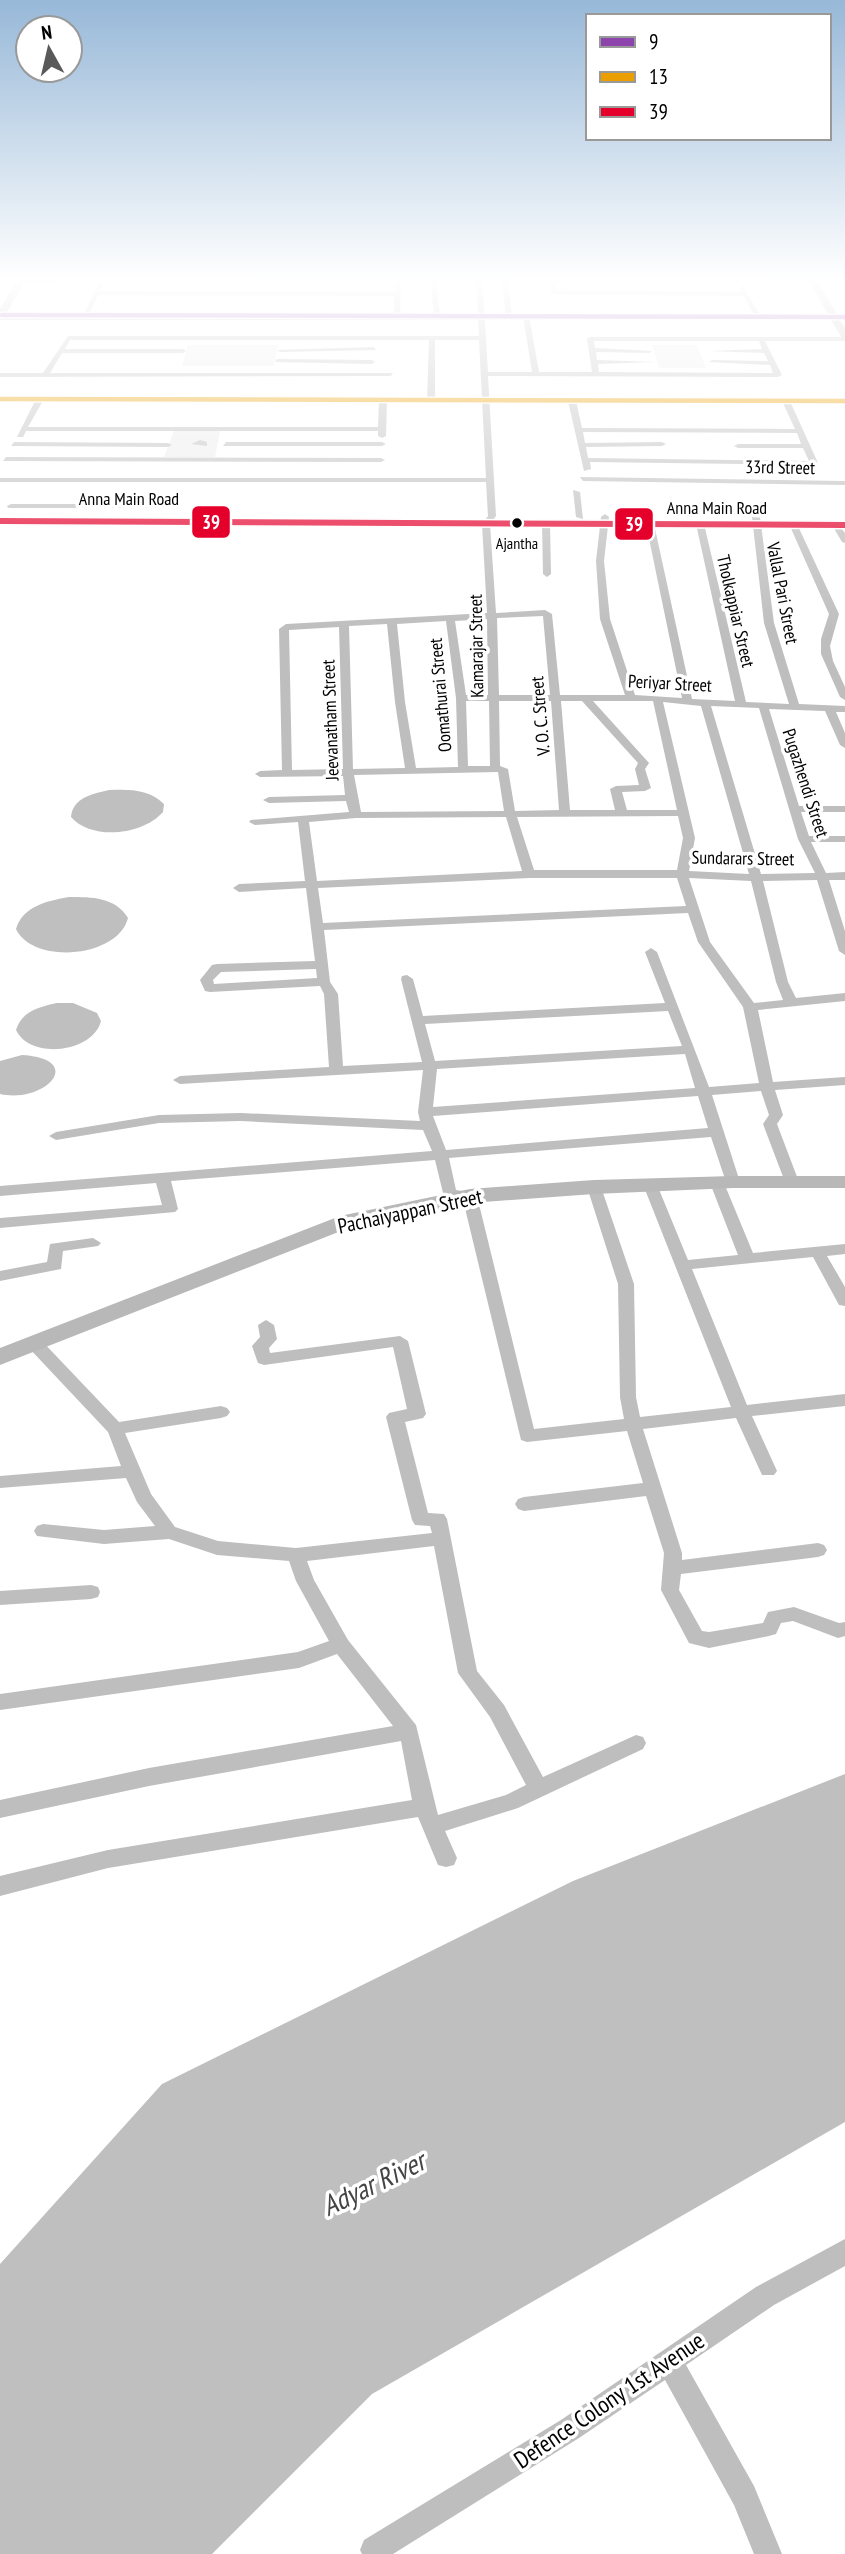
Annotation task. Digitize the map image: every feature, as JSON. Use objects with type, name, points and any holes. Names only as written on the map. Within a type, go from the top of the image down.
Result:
[{"type":"main road","points":[[0,399],[845,401]]},
{"type":"main road","name":"Anna Main Road","points":[[0,515],[73,511],[489,520],[546,524],[604,520],[842,522]]},
{"type":"main road","name":"Anna Main Road","points":[[0,521],[489,520],[580,517],[650,524],[842,522]]},
{"type":"main road","name":"Pachaiyappan Street","points":[[0,1357],[340,1223],[470,1196],[594,1187],[845,1182]]},
{"type":"street","points":[[431,395],[431,400]]},
{"type":"street","name":"Kamarajar Street","points":[[486,395],[491,480],[489,520],[495,768]]},
{"type":"street","points":[[0,470],[40,400]]},
{"type":"street","points":[[379,479],[383,400]]},
{"type":"street","points":[[572,401],[585,460],[814,463],[786,401]]},
{"type":"street","points":[[24,429],[383,429]]},
{"type":"street","points":[[577,430],[800,431]]},
{"type":"street","points":[[14,444],[168,445]]},
{"type":"street","points":[[226,444],[382,444]]},
{"type":"street","points":[[582,444],[662,444]]},
{"type":"street","points":[[193,460],[198,446]]},
{"type":"street","points":[[738,446],[806,446]]},
{"type":"street","points":[[6,459],[381,460]]},
{"type":"street","name":"33rd Street","points":[[585,460],[586,479],[845,483]]},
{"type":"street","points":[[0,480],[491,480]]},
{"type":"street","points":[[576,492],[580,517]]},
{"type":"street","points":[[10,506],[73,511],[170,506]]},
{"type":"street","points":[[604,520],[600,561],[605,619],[631,698]]},
{"type":"street","name":"Vallal Pari Street","points":[[756,521],[769,622],[795,706]]},
{"type":"street","points":[[842,522],[845,540]]},
{"type":"street","points":[[546,524],[547,574]]},
{"type":"street","points":[[650,524],[688,702]]},
{"type":"street","name":"Tholkappiar Street","points":[[700,524],[741,704]]},
{"type":"street","points":[[793,524],[834,614],[834,625],[827,635],[824,653],[845,696]]},
{"type":"street","name":"V. O. C. Street","points":[[492,616],[545,613],[549,617],[565,814]]},
{"type":"street","points":[[287,773],[286,627],[492,616]]},
{"type":"street","name":"Oomathurai Street","points":[[450,619],[461,698],[463,769]]},
{"type":"street","points":[[392,622],[400,702],[411,771]]},
{"type":"street","name":"Jeevanatham Street","points":[[344,624],[348,771],[356,815]]},
{"type":"street","name":"Periyar Street","points":[[461,698],[657,698],[705,704],[845,709]]},
{"type":"street","points":[[657,698],[689,838],[682,874],[704,942],[750,1007],[767,1088],[776,1115],[770,1124],[792,1182]]},
{"type":"street","points":[[586,699],[644,763],[640,769],[645,788],[616,789],[622,814]]},
{"type":"street","points":[[705,704],[782,982],[791,1003]]},
{"type":"street","name":"Pugazhendi Street","points":[[763,705],[804,839],[840,913],[845,949]]},
{"type":"street","points":[[829,708],[845,745]]},
{"type":"street","points":[[261,774],[503,769],[510,812],[529,874]]},
{"type":"street","points":[[269,800],[351,798]]},
{"type":"street","points":[[797,809],[845,809]]},
{"type":"street","points":[[256,821],[356,815],[510,812],[684,813]]},
{"type":"street","points":[[303,819],[321,965],[324,982],[331,994],[336,1070]]},
{"type":"street","points":[[804,839],[845,839]]},
{"type":"street","name":"Sundarars Street","points":[[239,888],[529,874],[682,874],[755,878],[845,876]]},
{"type":"street","points":[[317,928],[695,909]]},
{"type":"street","points":[[651,951],[704,1092],[716,1132],[725,1183],[747,1258]]},
{"type":"street","points":[[321,965],[217,968],[206,980],[211,988],[324,982]]},
{"type":"street","points":[[407,979],[430,1066],[426,1119],[442,1154],[449,1194],[470,1196],[527,1436],[845,1401]]},
{"type":"street","points":[[750,1007],[845,997]]},
{"type":"street","points":[[419,1020],[672,1007]]},
{"type":"street","points":[[180,1080],[690,1051]]},
{"type":"street","points":[[56,1136],[159,1119],[241,1116],[426,1119],[845,1081]]},
{"type":"street","points":[[0,1191],[716,1132]]},
{"type":"street","points":[[0,1223],[170,1209],[163,1179]]},
{"type":"street","points":[[651,1186],[685,1265],[741,1414],[768,1471]]},
{"type":"street","points":[[594,1187],[626,1284],[628,1397],[633,1423],[673,1553],[674,1568],[670,1590],[696,1638],[709,1640],[769,1629],[775,1617],[794,1614],[838,1631],[845,1629]]},
{"type":"street","points":[[0,1276],[55,1265],[55,1247],[93,1243]]},
{"type":"street","points":[[685,1265],[845,1249]]},
{"type":"street","points":[[817,1251],[845,1301]]},
{"type":"street","points":[[266,1325],[269,1339],[260,1346],[264,1359],[400,1341],[417,1414],[395,1417],[421,1520],[438,1519],[468,1673],[497,1711],[539,1789]]},
{"type":"street","points":[[34,1343],[116,1429],[143,1497],[169,1532]]},
{"type":"street","points":[[116,1429],[221,1412]]},
{"type":"street","points":[[0,1482],[132,1471]]},
{"type":"street","points":[[524,1504],[655,1488]]},
{"type":"street","points":[[43,1531],[104,1537],[169,1532],[217,1548],[296,1555],[443,1538]]},
{"type":"street","points":[[674,1568],[818,1550]]},
{"type":"street","points":[[296,1555],[305,1581],[341,1645],[409,1731],[429,1816],[446,1858]]},
{"type":"street","points":[[0,1598],[91,1592]]},
{"type":"street","points":[[0,1702],[299,1660],[341,1645]]},
{"type":"street","points":[[0,1809],[149,1777],[409,1731]]},
{"type":"street","points":[[0,1886],[108,1859],[429,1816],[511,1802],[636,1743]]},
{"type":"street","name":"Defence Colony 1st Avenue","points":[[374,2550],[570,2429],[765,2296],[845,2252]]},
{"type":"street","points":[[669,2361],[744,2496],[768,2554]]},
{"type":"shaded area","points":[[174,431],[220,431],[215,457],[164,457]]},
{"type":"water","points":[[109,790],[131,790],[152,795],[164,804],[163,812],[143,826],[117,832],[91,830],[71,817],[80,801]]},
{"type":"water","points":[[69,897],[110,902],[128,918],[121,931],[109,942],[93,949],[56,952],[25,941],[16,929],[24,915],[44,903]]},
{"type":"water","points":[[57,1003],[73,1003],[97,1013],[101,1021],[96,1032],[74,1046],[61,1049],[34,1046],[23,1040],[16,1030],[22,1018],[38,1008]]},
{"type":"water","points":[[22,1055],[42,1058],[52,1064],[55,1072],[52,1080],[32,1093],[0,1094],[0,1061]]},
{"type":"water","name":"Adyar River","points":[[845,1774],[845,2122],[372,2394],[212,2554],[0,2554],[0,2264],[162,2084],[573,1881]]},
{"type":"transit line","name":"13","points":[[0,399],[845,401]]},
{"type":"transit line","name":"39","points":[[0,521],[845,525]]},
{"type":"place","name":"Ajantha","points":[[517,523]]}]
